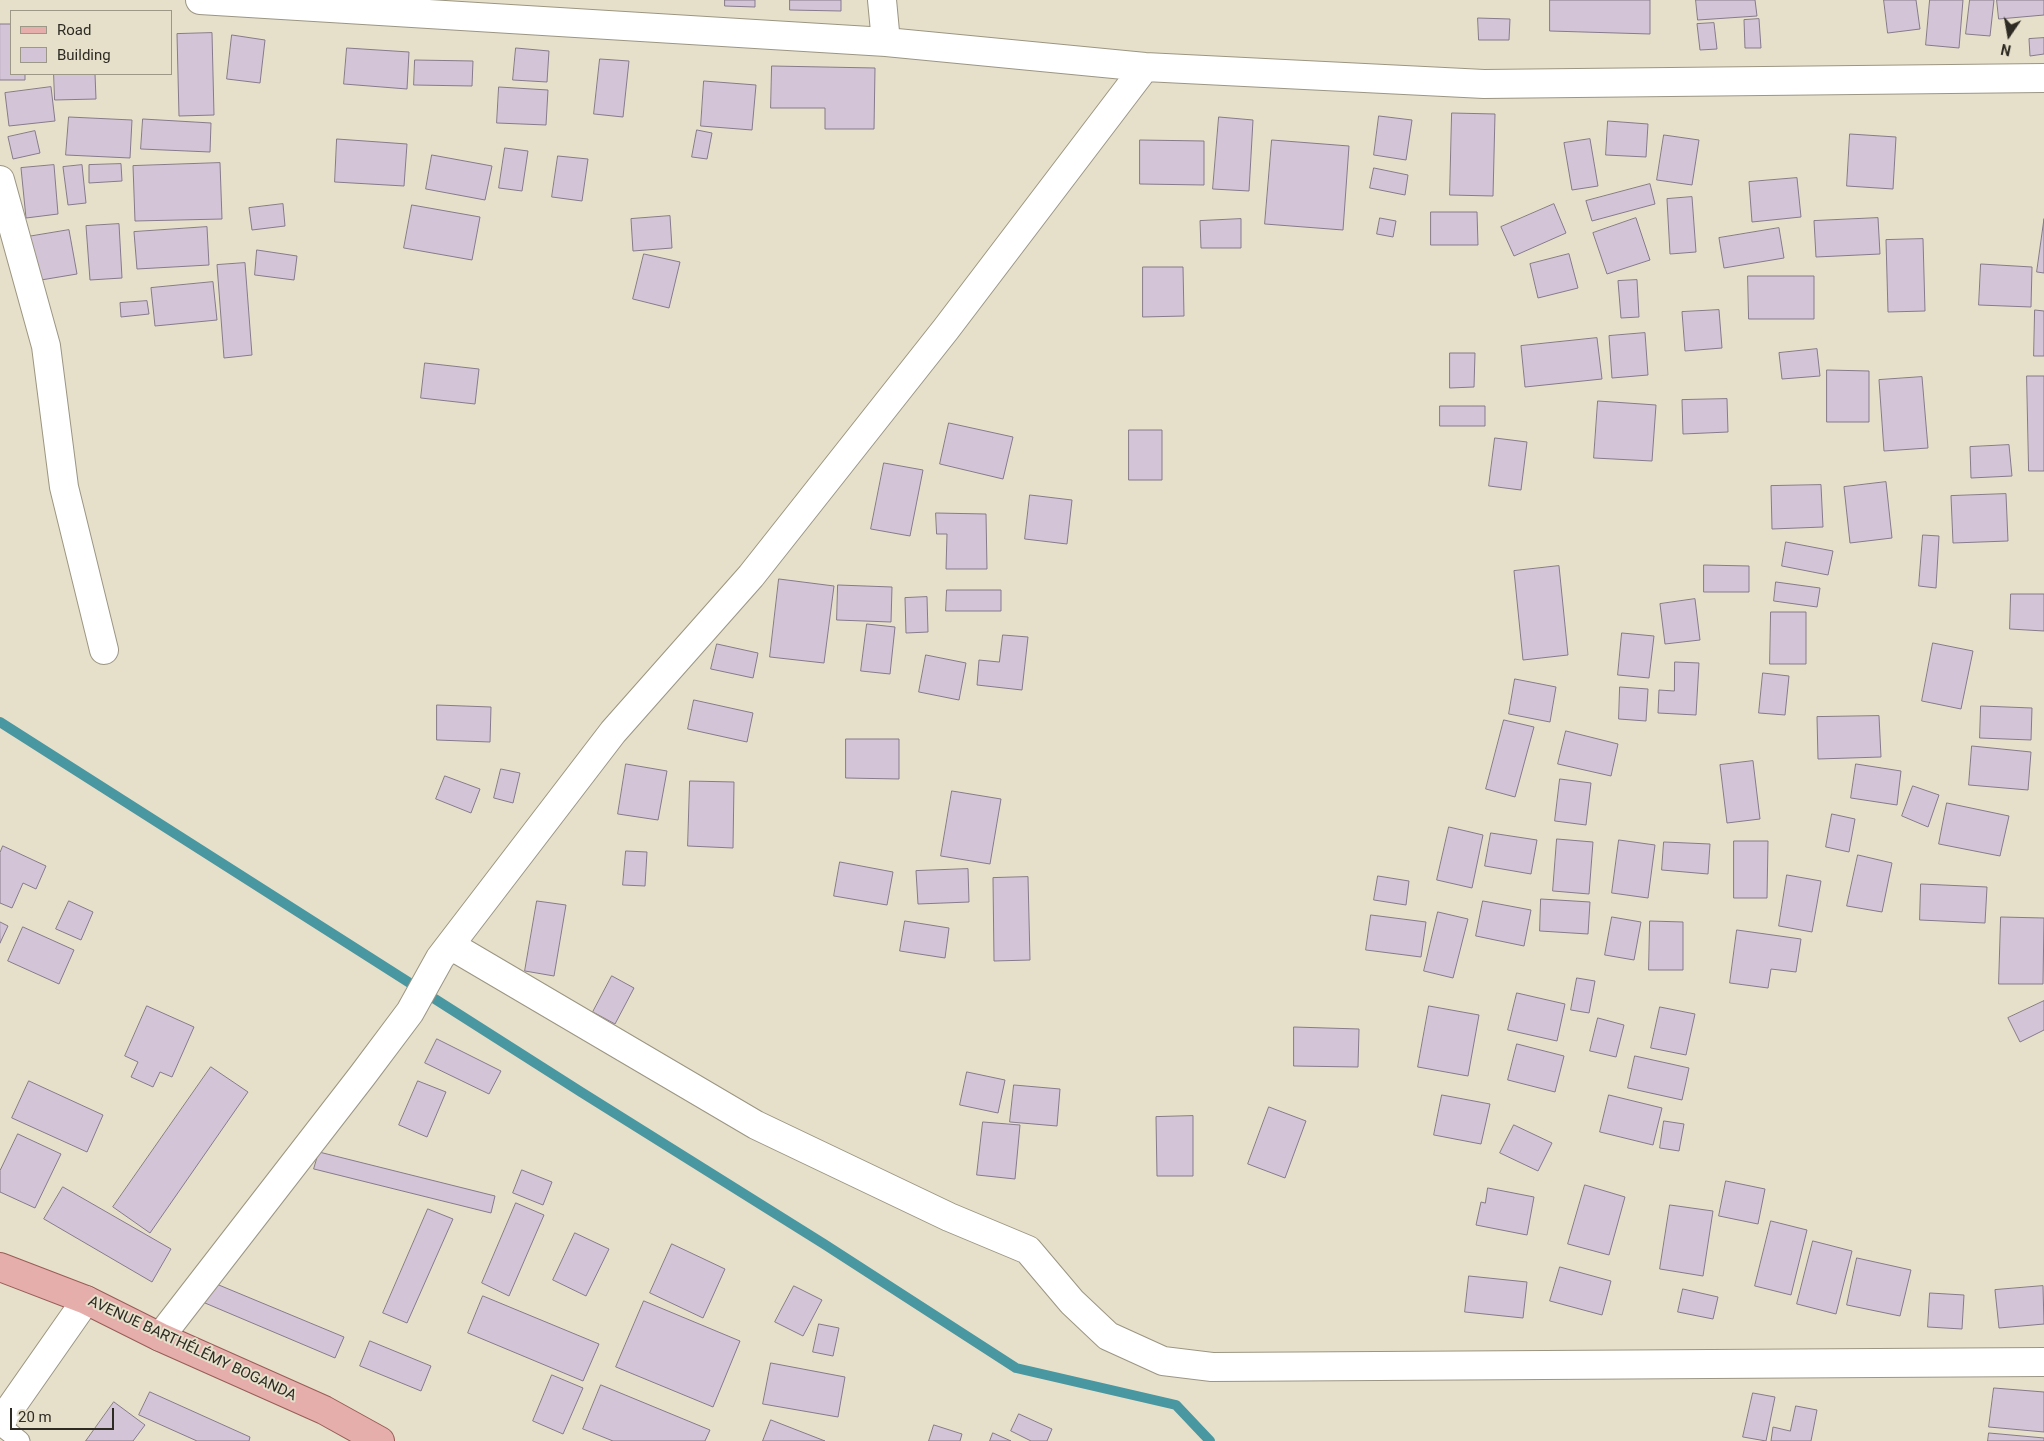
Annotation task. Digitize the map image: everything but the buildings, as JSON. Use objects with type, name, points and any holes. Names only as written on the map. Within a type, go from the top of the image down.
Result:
[{"type":"main road","name":"AVENUE BARTHÉLÉMY BOGANDA","points":[[0,1267],[86,1300],[160,1337],[324,1410],[380,1441]]},
{"type":"street","points":[[200,0],[886,42],[1145,67],[1484,84],[2044,78]]},
{"type":"street","points":[[882,0],[886,42]]},
{"type":"street","points":[[160,1337],[410,1012],[445,952],[613,732],[751,576],[946,329],[1145,67]]},
{"type":"street","points":[[0,180],[46,346],[64,487],[104,650]]},
{"type":"street","points":[[445,952],[756,1125],[949,1217],[1028,1250],[1072,1302],[1108,1336],[1163,1360],[1212,1367],[2044,1362]]},
{"type":"street","points":[[0,1424],[86,1300]]},
{"type":"lane","points":[[0,1424],[20,1441]]},
{"type":"waterway","points":[[0,722],[581,1092],[824,1244],[1016,1368],[1176,1405],[1210,1441]]}]
